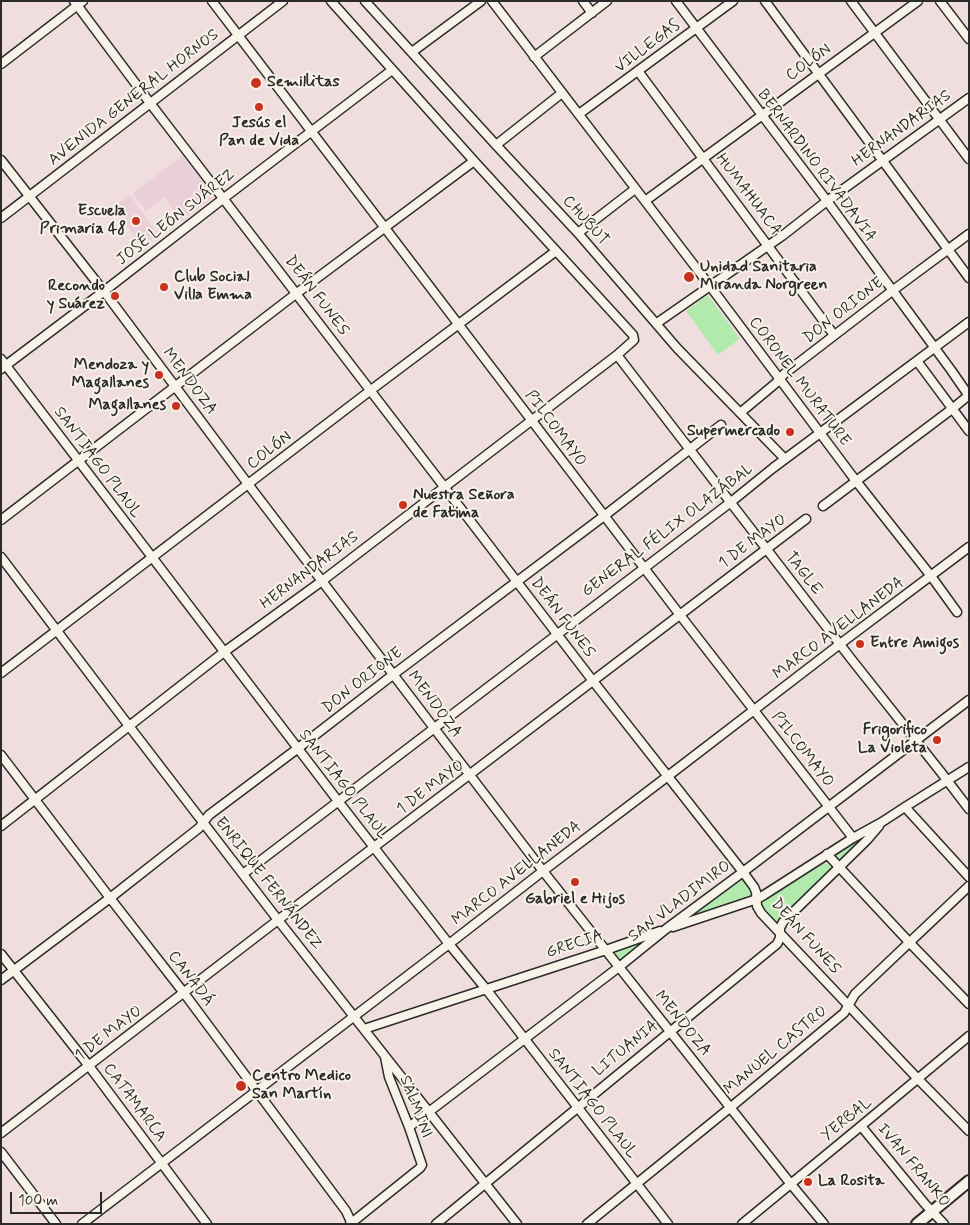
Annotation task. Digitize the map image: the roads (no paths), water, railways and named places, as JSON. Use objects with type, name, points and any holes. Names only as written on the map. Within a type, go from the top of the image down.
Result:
[{"type":"main road","points":[[917,1224],[969,1181]]},
{"type":"street","name":"PILCOMAYO","points":[[212,1],[604,516],[853,838]]},
{"type":"street","name":"AVENIDA GENERAL HORNOS","points":[[1,218],[283,1]]},
{"type":"street","points":[[331,1],[556,251]]},
{"type":"street","name":"CHUBUT","points":[[365,1],[578,233],[677,348],[785,459]]},
{"type":"street","points":[[412,52],[481,1]]},
{"type":"street","name":"CORONEL MURATURE","points":[[492,1],[710,286],[856,482],[931,576],[957,612]]},
{"type":"street","points":[[583,1],[592,13]]},
{"type":"street","points":[[534,57],[607,1]]},
{"type":"street","name":"BERNARDINO RIVADAVIA","points":[[676,1],[934,347]]},
{"type":"street","name":"VILLEGAS","points":[[579,114],[732,1]]},
{"type":"street","points":[[765,1],[969,278]]},
{"type":"street","points":[[851,1],[969,159]]},
{"type":"street","name":"COLÓN","points":[[645,201],[918,1]]},
{"type":"street","points":[[940,1],[969,39]]},
{"type":"street","points":[[1,64],[78,3]]},
{"type":"street","name":"DEÁN FUNES","points":[[78,3],[150,103],[593,681],[743,872],[754,887],[757,906],[761,913],[969,1131]]},
{"type":"street","name":"JOSÉ LEÓN SUÁREZ","points":[[3,364],[103,292],[392,70]]},
{"type":"street","name":"HUMAHUACA","points":[[638,71],[834,336]]},
{"type":"street","points":[[496,145],[562,93]]},
{"type":"street","name":"HERNANDARIAS","points":[[657,323],[768,246],[969,98]]},
{"type":"street","name":"MENDOZA","points":[[1,160],[543,870],[824,1224]]},
{"type":"street","points":[[1,520],[297,293],[474,161]]},
{"type":"street","points":[[578,233],[635,189]]},
{"type":"street","name":"DON ORIONE","points":[[740,413],[780,380],[784,374],[969,234]]},
{"type":"street","name":"COLÓN","points":[[1,673],[370,390],[556,251]]},
{"type":"street","name":"HERNANDARIAS","points":[[1,826],[224,652],[322,581],[633,342],[633,335],[556,251]]},
{"type":"street","name":"GENERAL FÉLIX OLAZÁBAL","points":[[243,874],[785,459],[969,322]]},
{"type":"street","points":[[824,506],[969,395],[934,347]]},
{"type":"street","name":"TAGLE","points":[[617,354],[969,809]]},
{"type":"street","points":[[917,361],[969,431]]},
{"type":"street","name":"SANTIAGO PLAUL","points":[[3,364],[374,848],[668,1224]]},
{"type":"street","name":"DON ORIONE","points":[[1,980],[199,828],[209,815],[721,425]]},
{"type":"street","name":"1 DE MAYO","points":[[1,1133],[278,920],[806,520]]},
{"type":"street","name":"MARCO AVELLANEDA","points":[[82,1224],[543,870],[969,547]]},
{"type":"street","name":"ENRIQUE FERNÁNDEZ","points":[[1,557],[278,920],[517,1224]]},
{"type":"street","name":"SAN VLADIMIRO","points":[[409,1127],[666,929],[969,700]]},
{"type":"street","name":"CANADÁ","points":[[1,755],[184,993],[346,1211],[351,1223]]},
{"type":"street","name":"GRECIA","points":[[364,1029],[757,899],[969,767]]},
{"type":"street","points":[[905,807],[969,877]]},
{"type":"street","name":"LITUANIA","points":[[436,1224],[777,944],[780,938],[782,922],[867,840],[882,822]]},
{"type":"street","points":[[827,854],[969,1004]]},
{"type":"street","name":"MANUEL CASTRO","points":[[587,1224],[844,1013],[855,994],[969,886]]},
{"type":"street","name":"CATAMARCA","points":[[1,954],[89,1066],[207,1224]]},
{"type":"street","name":"YERBAL","points":[[744,1223],[969,1036]]},
{"type":"street","name":"SALMINI","points":[[351,1223],[422,1165],[389,1078],[384,1055]]},
{"type":"street","name":"IVAN FRANKO","points":[[861,1126],[944,1224]]},
{"type":"street","points":[[1,1152],[56,1224]]},
{"type":"place","name":"Semillitas","points":[[256,83]]},
{"type":"place","name":"Jesús el Pan de Vida","points":[[259,107]]},
{"type":"place","name":"Escuela Primaria 48","points":[[136,221]]},
{"type":"place","name":"Unidad Sanitaria Miranda Norgreen","points":[[689,277]]},
{"type":"place","name":"Club Social Villa Emma","points":[[164,287]]},
{"type":"place","name":"Recondo y Suárez","points":[[115,296]]},
{"type":"place","name":"Mendoza y Magallanes","points":[[159,375]]},
{"type":"place","name":"Magallanes","points":[[176,406]]},
{"type":"place","name":"Supermercado","points":[[790,432]]},
{"type":"place","name":"Nuestra Señora de Fatima","points":[[403,505]]},
{"type":"place","name":"Entre Amigos","points":[[860,644]]},
{"type":"place","name":"Frigorifico La Violeta","points":[[937,740]]},
{"type":"place","name":"Gabriel e Hijos","points":[[575,882]]},
{"type":"place","name":"Centro Medico San Martín","points":[[241,1086]]},
{"type":"place","name":"La Rosita","points":[[808,1182]]}]
